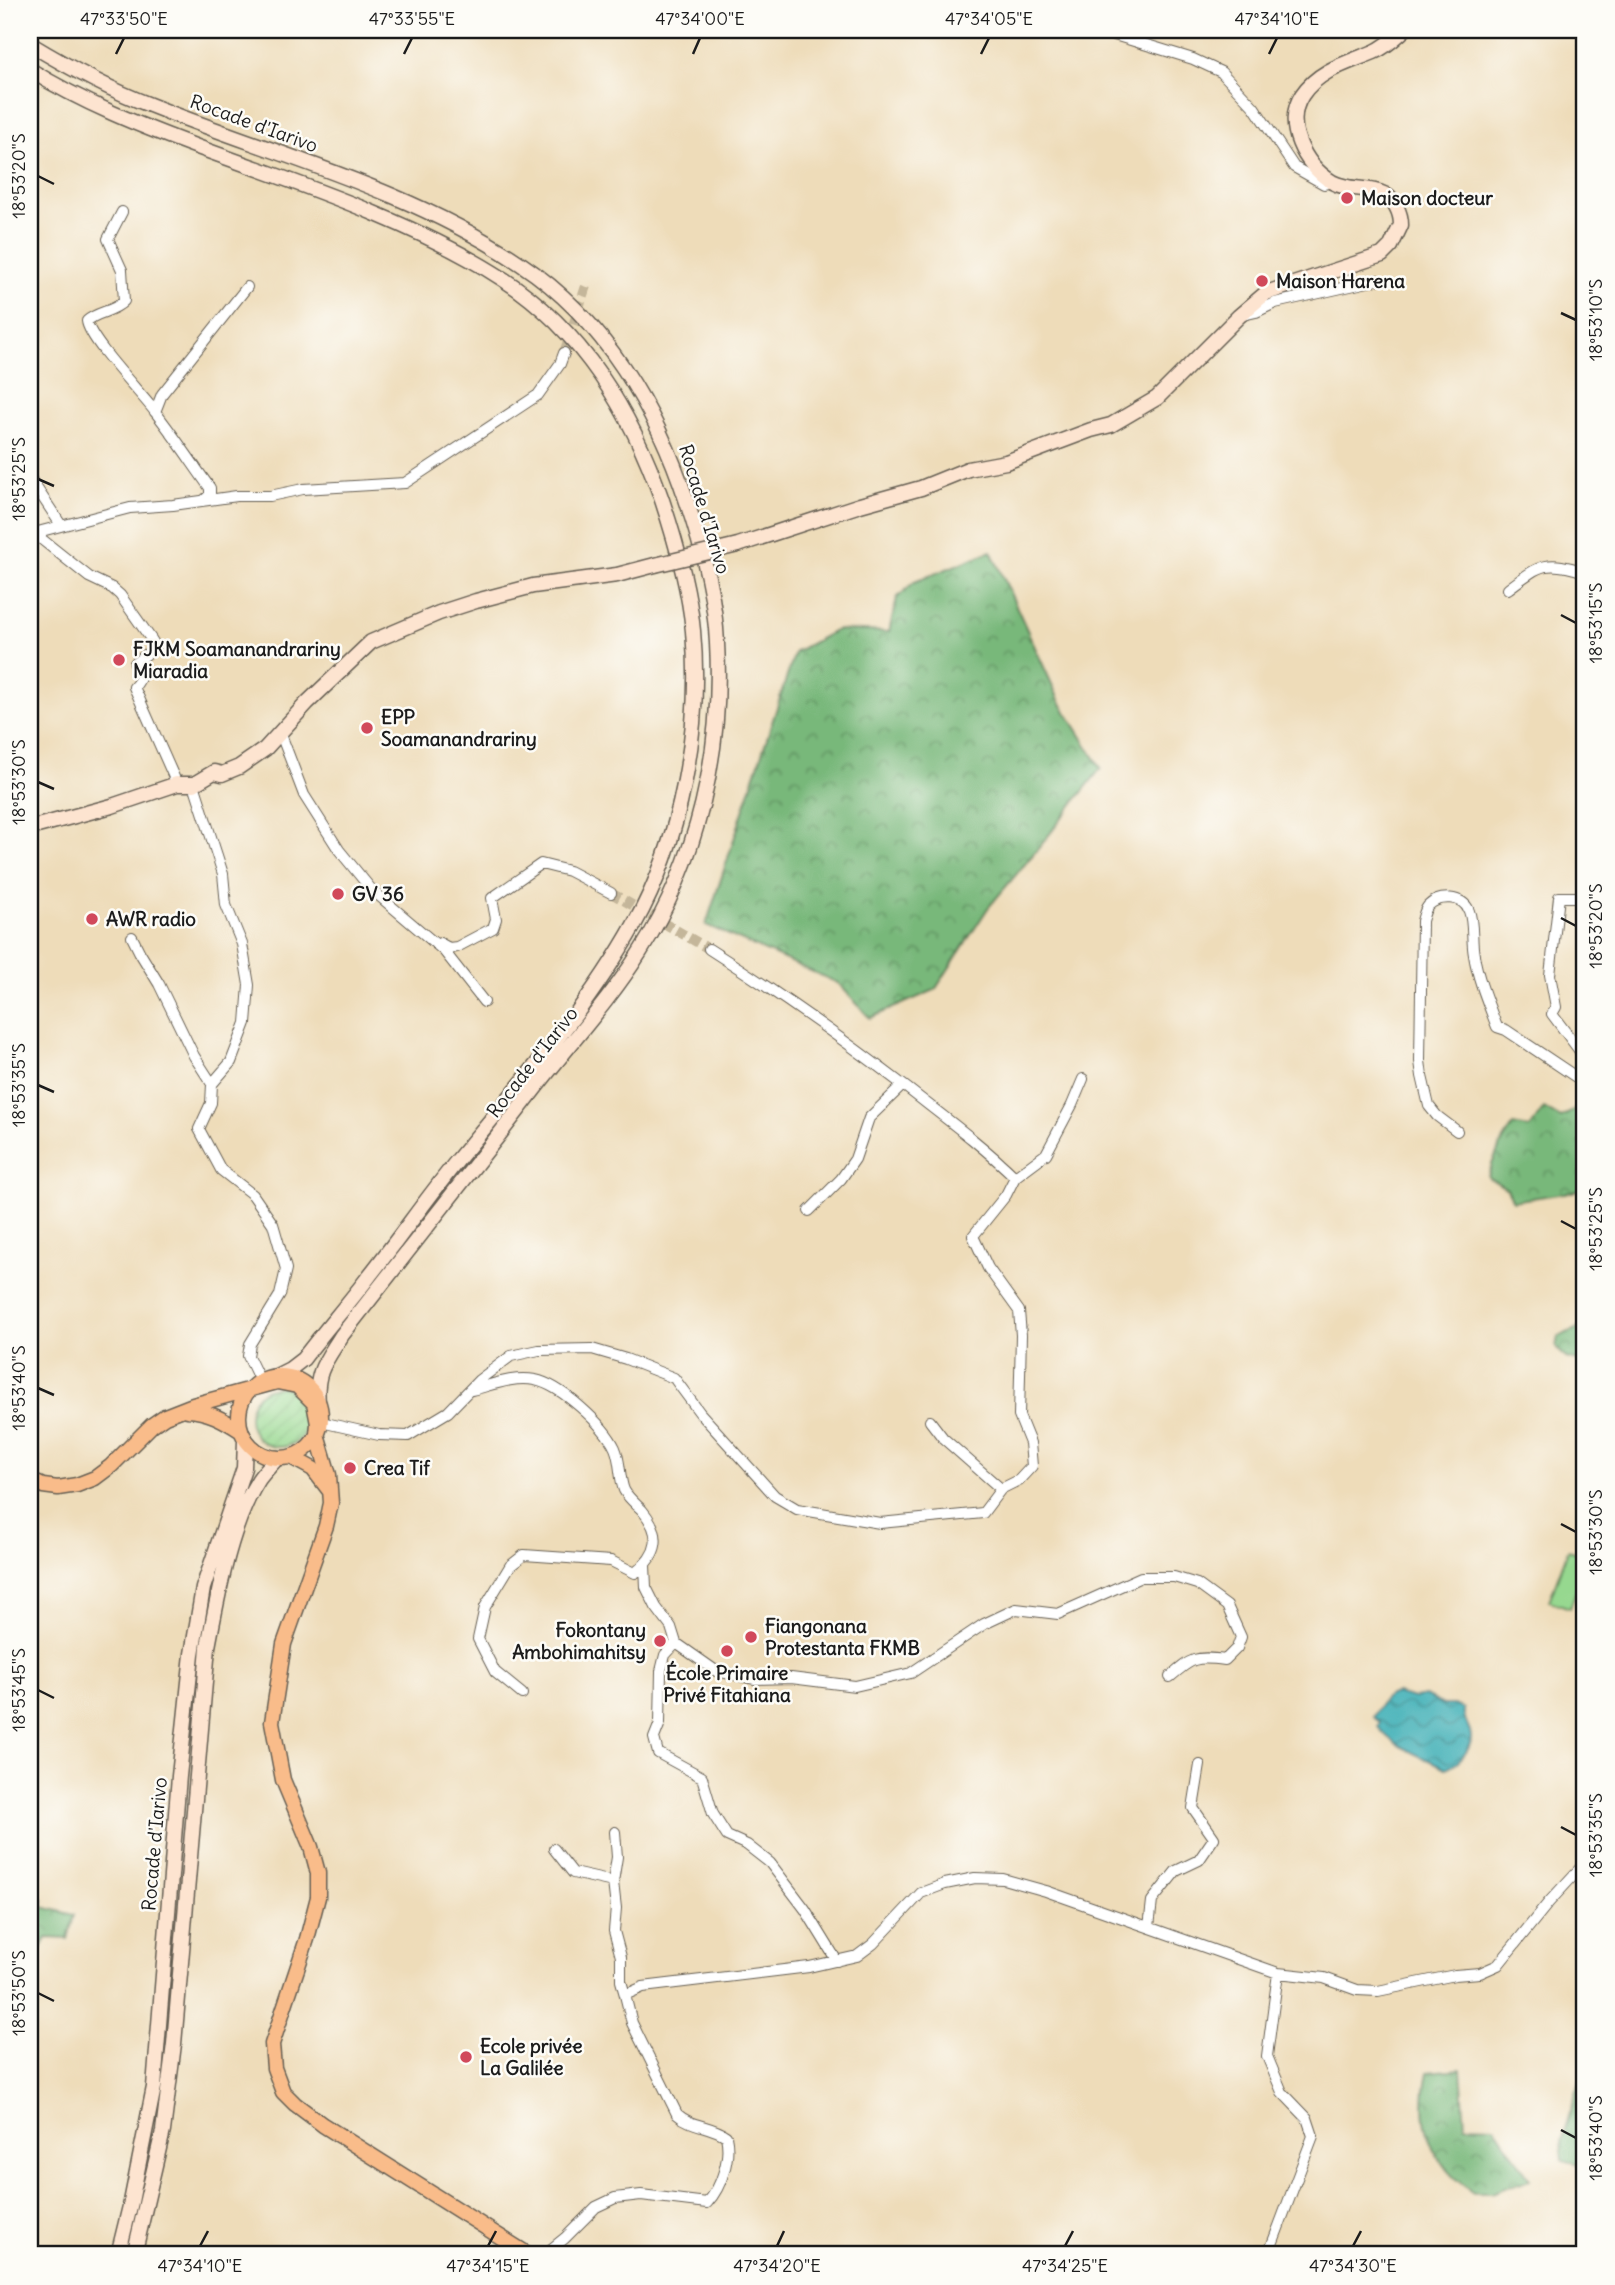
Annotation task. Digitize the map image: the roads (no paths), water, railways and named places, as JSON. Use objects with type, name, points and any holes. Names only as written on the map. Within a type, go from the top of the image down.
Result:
[{"type":"main road","points":[[30,828],[112,806],[177,784],[194,784],[214,772],[222,774],[239,767],[265,749],[307,703],[371,642],[439,613],[533,586],[617,575],[738,545],[921,488],[968,469],[1006,461],[1111,425],[1157,398],[1239,316],[1266,293],[1382,255],[1391,246],[1401,225],[1397,206],[1384,194],[1331,182],[1316,168],[1300,145],[1294,124],[1297,103],[1315,81],[1328,70],[1375,51],[1404,30]]},
{"type":"main road","name":"Rocade d'Iarivo","points":[[30,44],[77,72],[148,105],[343,176],[422,208],[511,257],[553,287],[586,318],[612,352],[639,393],[666,444],[695,528],[709,582],[718,640],[718,692],[712,757],[698,826],[676,887],[640,952],[599,1008],[342,1335],[321,1367],[317,1385],[318,1403]]},
{"type":"main road","name":"Rocade d'Iarivo","points":[[30,69],[51,83],[127,120],[297,184],[422,236],[477,263],[533,300],[561,326],[582,352],[611,390],[638,437],[669,521],[685,584],[693,630],[695,675],[688,757],[677,812],[660,870],[640,913],[616,956],[574,1015],[454,1165],[368,1279],[303,1359],[274,1377]]},
{"type":"main road","points":[[30,1480],[43,1486],[58,1488],[95,1478],[165,1416],[283,1376],[301,1382],[308,1388],[318,1403],[319,1428],[311,1444],[302,1452],[284,1458]]},
{"type":"main road","points":[[243,1435],[239,1417],[241,1403],[254,1386],[277,1382],[297,1386],[314,1403],[331,1503],[326,1526],[284,1644],[272,1722],[283,1780],[311,1847],[318,1873],[318,1897],[307,1938],[272,2044],[274,2068],[283,2092],[323,2125],[529,2255]]},
{"type":"main road","points":[[182,1410],[200,1410],[219,1416],[243,1435],[259,1453],[284,1458],[313,1469],[330,1491]]},
{"type":"main road","name":"Rocade d'Iarivo","points":[[118,2255],[154,2087],[178,1776],[192,1654],[203,1588],[244,1468],[243,1435]]},
{"type":"main road","name":"Rocade d'Iarivo","points":[[134,2255],[163,2131],[174,2045],[208,1647],[218,1592],[233,1541],[254,1488],[260,1478],[284,1458]]},
{"type":"street","points":[[1098,30],[1194,59],[1221,72],[1254,107],[1294,167],[1324,184],[1331,182]]},
{"type":"street","points":[[122,212],[108,239],[122,270],[124,301],[116,308],[92,316],[88,326],[210,488],[210,495],[203,502]]},
{"type":"street","points":[[1239,316],[1275,303],[1377,280]]},
{"type":"street","points":[[155,412],[162,394],[247,287]]},
{"type":"street","points":[[30,532],[130,508],[203,502],[237,496],[270,496],[303,489],[405,483],[538,395],[560,364],[564,353]]},
{"type":"street","points":[[30,478],[61,525]]},
{"type":"street","points":[[30,532],[89,577],[120,595],[152,639],[156,647],[135,663],[141,681],[134,687],[177,784]]},
{"type":"street","points":[[1508,589],[1534,570],[1550,564],[1585,572]]},
{"type":"street","points":[[280,732],[304,795],[339,850],[371,889],[444,951],[484,1002]]},
{"type":"street","points":[[194,784],[223,874],[226,905],[242,944],[249,985],[246,1023],[231,1062],[212,1084]]},
{"type":"street","points":[[427,936],[454,947],[493,928],[496,919],[492,898],[541,864],[569,871],[611,893]]},
{"type":"street","points":[[1585,900],[1579,897],[1559,897],[1550,975],[1556,1007],[1552,1014],[1580,1055],[1585,1058]]},
{"type":"street","points":[[1457,1131],[1437,1116],[1429,1106],[1420,1061],[1422,921],[1426,909],[1435,901],[1448,898],[1460,900],[1469,910],[1479,980],[1497,1027],[1506,1030],[1585,1083]]},
{"type":"street","points":[[132,937],[159,984],[194,1056],[212,1084],[211,1104],[199,1129],[221,1170],[253,1195],[273,1224],[286,1269],[281,1295],[250,1344],[248,1356],[254,1386]]},
{"type":"street","points":[[709,949],[825,1027],[903,1085],[982,1145],[1015,1177]]},
{"type":"street","points":[[319,1428],[408,1436],[448,1412],[511,1356],[539,1350],[592,1349],[674,1378],[699,1413],[775,1496],[797,1509],[880,1522],[983,1513],[1001,1489],[1019,1480],[1032,1466],[1030,1443],[1019,1416],[1021,1335],[1018,1311],[988,1268],[973,1236],[1006,1195],[1015,1177],[1046,1154],[1083,1079]]},
{"type":"street","points":[[809,1211],[841,1179],[855,1159],[869,1118],[903,1085]]},
{"type":"street","points":[[470,1390],[513,1379],[536,1380],[556,1389],[591,1417],[614,1446],[624,1489],[654,1527],[655,1548],[645,1565],[635,1573],[611,1561],[524,1555],[510,1566],[485,1608],[478,1639],[495,1672],[522,1693]]},
{"type":"street","points":[[930,1421],[943,1438],[1001,1489]]},
{"type":"street","points":[[645,1565],[646,1587],[656,1607],[671,1627],[676,1643],[716,1671],[755,1679],[791,1678],[855,1686],[911,1673],[984,1624],[1016,1609],[1058,1614],[1141,1577],[1174,1577],[1197,1584],[1227,1606],[1241,1637],[1237,1648],[1225,1660],[1206,1657],[1189,1660],[1170,1677]]},
{"type":"street","points":[[676,1643],[665,1655],[661,1671],[660,1723],[654,1738],[658,1753],[702,1777],[713,1814],[727,1836],[747,1845],[769,1863],[805,1909],[837,1961]]},
{"type":"street","points":[[1149,1927],[1152,1901],[1176,1871],[1199,1860],[1214,1838],[1193,1808],[1200,1765]]},
{"type":"street","points":[[544,2255],[596,2207],[615,2198],[641,2196],[707,2203],[715,2194],[729,2150],[726,2136],[715,2128],[685,2122],[677,2114],[632,2023],[621,1981],[621,1957],[614,1931],[616,1908],[613,1882],[617,1857],[615,1832]]},
{"type":"street","points":[[554,1849],[573,1873],[613,1882]]},
{"type":"street","points":[[625,1995],[643,1987],[809,1967],[857,1956],[873,1944],[921,1893],[975,1878],[1003,1879],[1046,1891],[1279,1973],[1324,1978],[1357,1990],[1378,1992],[1455,1975],[1480,1973],[1498,1965],[1585,1863]]},
{"type":"street","points":[[1268,2255],[1313,2136],[1307,2118],[1282,2092],[1267,2056],[1279,1973]]},
{"type":"water","points":[[1396,1693],[1414,1698],[1425,1696],[1443,1705],[1464,1709],[1471,1737],[1468,1749],[1461,1759],[1446,1768],[1409,1751],[1384,1734],[1378,1727],[1380,1722],[1373,1717],[1384,1699]]},
{"type":"tunnel","points":[[564,353],[586,286]]},
{"type":"tunnel","points":[[611,893],[709,949]]},
{"type":"place","name":"Maison docteur","points":[[1347,198]]},
{"type":"place","name":"Maison Harena","points":[[1262,281]]},
{"type":"place","name":"FJKM Soamanandrariny Miaradia","points":[[119,660]]},
{"type":"place","name":"EPP Soamanandrariny","points":[[367,728]]},
{"type":"place","name":"GV 36","points":[[338,894]]},
{"type":"place","name":"AWR radio","points":[[92,919]]},
{"type":"place","name":"Crea Tif","points":[[350,1468]]},
{"type":"place","name":"Fiangonana Protestanta FKMB","points":[[751,1637]]},
{"type":"place","name":"Fokontany Ambohimahitsy","points":[[660,1641]]},
{"type":"place","name":"École Primaire Privé Fitahiana","points":[[727,1651]]},
{"type":"place","name":"Ecole privée La Galilée","points":[[466,2057]]}]
